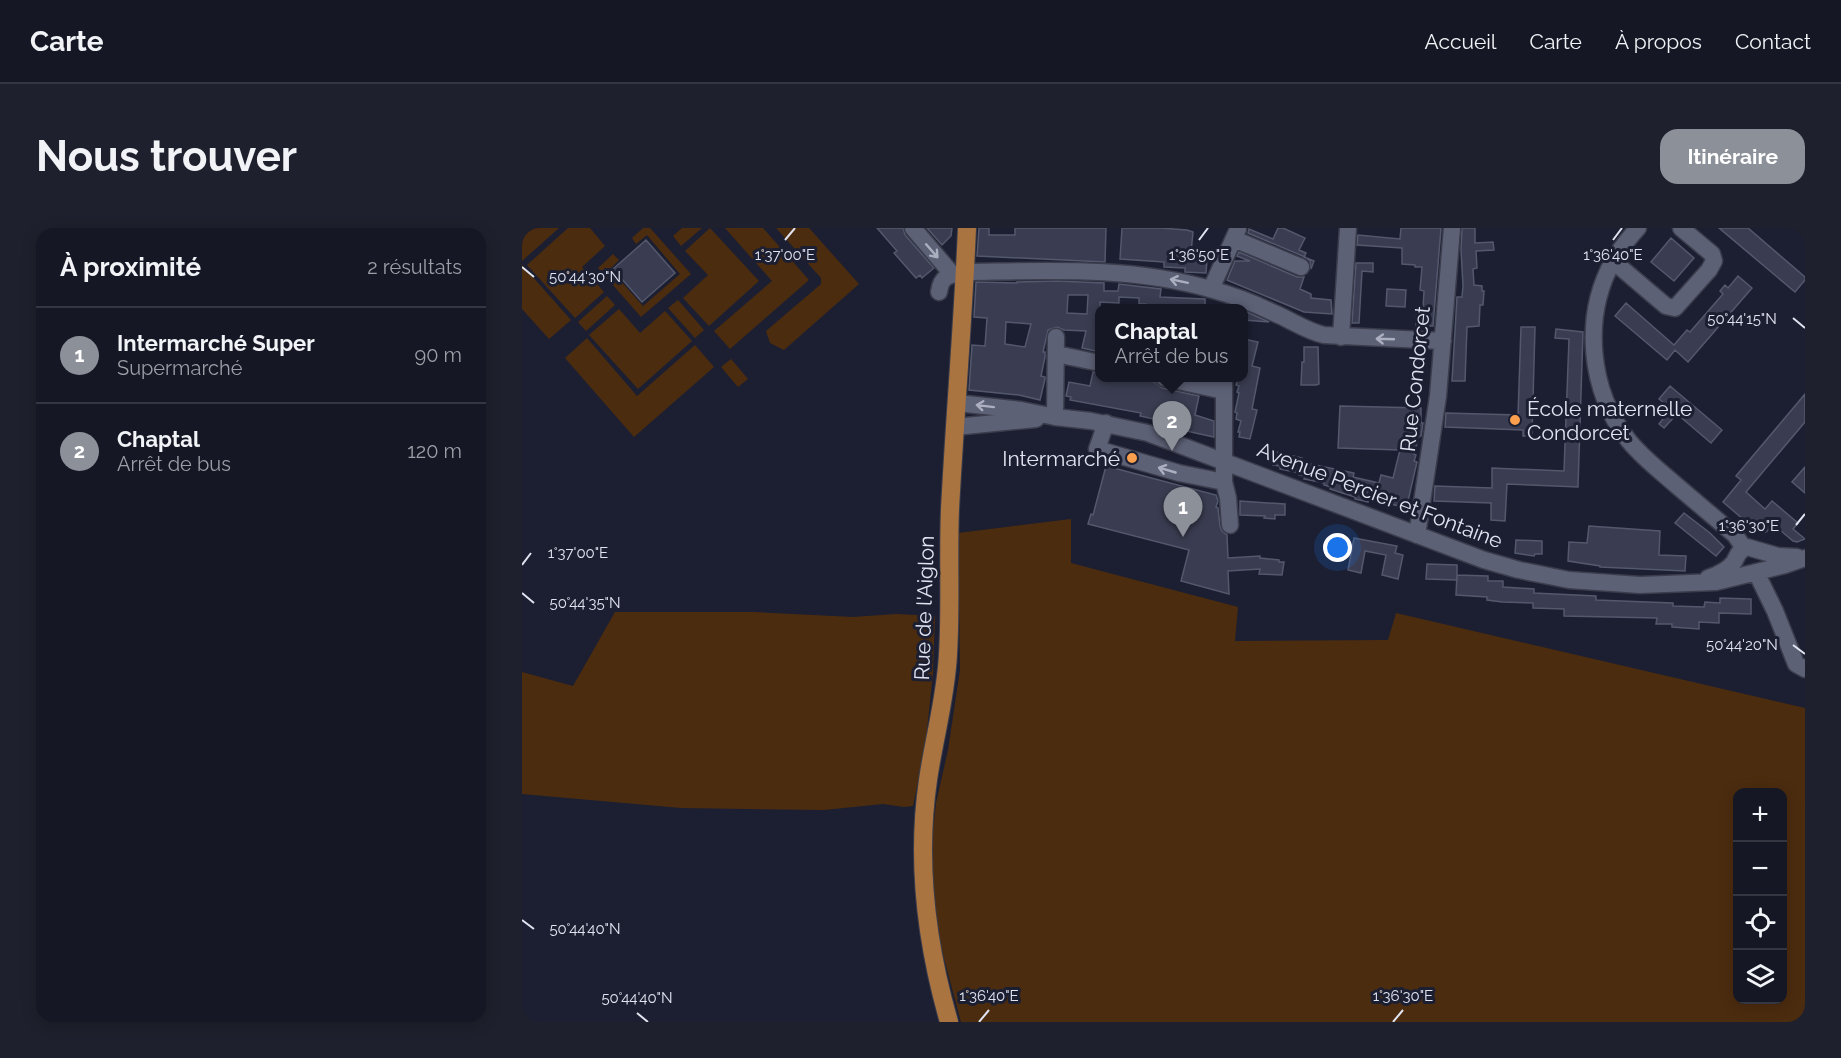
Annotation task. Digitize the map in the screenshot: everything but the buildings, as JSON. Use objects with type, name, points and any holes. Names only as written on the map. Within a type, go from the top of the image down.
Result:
[{"type":"main road","name":"Rue de l'Aiglon","points":[[949,1022],[928,934],[922,851],[928,778],[945,687],[948,656],[949,534],[957,403],[960,273],[967,228]]},
{"type":"street","points":[[913,228],[960,273]]},
{"type":"street","points":[[1341,337],[1348,228]]},
{"type":"street","name":"Rue Condorcet","points":[[1417,535],[1437,406],[1452,228]]},
{"type":"street","points":[[1638,228],[1613,261],[1601,292],[1594,324],[1596,364],[1601,388],[1621,429],[1640,453],[1735,535],[1746,553]]},
{"type":"street","points":[[1613,261],[1666,306],[1675,308],[1709,270],[1714,261],[1712,254],[1681,228]]},
{"type":"street","points":[[1211,289],[1236,233],[1300,267]]},
{"type":"street","points":[[939,292],[943,280],[960,273],[1113,272],[1154,276],[1211,289],[1272,311],[1314,332],[1341,337],[1443,341]]},
{"type":"street","points":[[1055,417],[1056,345],[1095,361]]},
{"type":"street","points":[[1204,382],[1224,384],[1223,460],[1230,525]]},
{"type":"street","name":"Avenue Percier et Fontaine","points":[[957,403],[1106,423],[1148,433],[1494,563],[1550,577],[1596,583],[1629,584],[1716,582],[1805,557]]},
{"type":"street","name":"Avenue Percier et Fontaine","points":[[955,427],[1055,417]]},
{"type":"street","points":[[1106,423],[1097,449],[1179,473],[1224,482]]},
{"type":"street","points":[[1746,553],[1738,569],[1753,572]]},
{"type":"street","points":[[1746,553],[1761,555],[1762,561],[1753,572]]},
{"type":"street","name":"Avenue Percier et Fontaine","points":[[1696,582],[1719,574],[1746,553],[1805,557]]},
{"type":"street","points":[[1753,572],[1780,623],[1796,664],[1805,669]]},
{"type":"shaded area","points":[[522,228],[559,228],[522,261]]},
{"type":"shaded area","points":[[568,228],[590,228],[605,246],[582,267],[604,292],[575,318],[527,265]]},
{"type":"shaded area","points":[[643,228],[650,228],[691,274],[641,317],[598,268],[613,254],[619,260],[610,269],[643,306],[680,274],[647,235],[636,244],[632,238]]},
{"type":"shaded area","points":[[682,228],[702,228],[681,246],[673,236]]},
{"type":"shaded area","points":[[710,228],[759,281],[709,326],[683,298],[708,275],[685,251]]},
{"type":"shaded area","points":[[725,228],[763,228],[809,280],[730,349],[714,331],[772,281]]},
{"type":"shaded area","points":[[776,228],[809,228],[859,284],[784,350],[770,343],[766,331],[821,284],[821,278]]},
{"type":"shaded area","points":[[522,265],[571,320],[549,339],[522,309]]},
{"type":"shaded area","points":[[607,296],[615,305],[586,331],[578,322]]},
{"type":"shaded area","points":[[678,300],[704,330],[695,338],[668,308]]},
{"type":"shaded area","points":[[619,309],[640,333],[665,311],[692,341],[638,389],[589,335]]},
{"type":"shaded area","points":[[587,338],[637,396],[695,345],[714,367],[634,437],[565,358]]},
{"type":"shaded area","points":[[731,359],[748,379],[738,387],[721,367]]},
{"type":"shaded area","points":[[1071,519],[1071,563],[1238,607],[1235,641],[1388,640],[1396,613],[1805,708],[1805,1022],[961,1022],[936,928],[932,882],[932,840],[936,803],[948,750],[960,670],[958,533]]},
{"type":"shaded area","points":[[615,612],[754,612],[853,617],[896,614],[935,616],[933,673],[925,749],[913,806],[883,804],[824,810],[681,808],[522,794],[522,672],[573,686]]},
{"type":"place","name":"École maternelle Condorcet","points":[[1515,420]]},
{"type":"place","name":"Chaptal","points":[[1172,451]]},
{"type":"place","name":"Intermarché","points":[[1132,458]]},
{"type":"place","name":"Intermarché Super","points":[[1183,537]]}]
